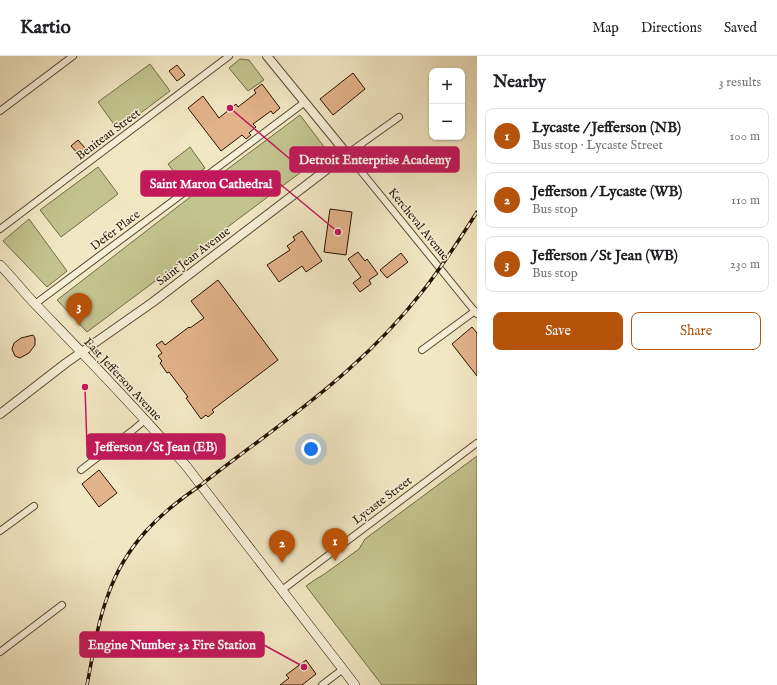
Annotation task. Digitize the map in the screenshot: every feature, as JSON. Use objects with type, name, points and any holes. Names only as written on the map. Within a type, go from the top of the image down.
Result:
[{"type":"main road","name":"East Jefferson Avenue","points":[[0,265],[165,441],[187,467],[355,685]]},
{"type":"street","points":[[0,110],[73,56]]},
{"type":"street","name":"Beniteau Street","points":[[0,229],[229,56]]},
{"type":"street","name":"Kercheval Avenue","points":[[268,56],[476,313]]},
{"type":"street","name":"Defer Place","points":[[35,304],[305,102]]},
{"type":"street","name":"Saint Jean Avenue","points":[[0,414],[82,352],[153,302],[347,154],[399,117]]},
{"type":"street","points":[[422,350],[476,313]]},
{"type":"street","points":[[81,470],[145,420]]},
{"type":"street","name":"Lycaste Street","points":[[282,590],[477,444]]},
{"type":"street","points":[[0,532],[34,506]]},
{"type":"street","points":[[0,652],[62,605]]},
{"type":"street","points":[[322,685],[343,670]]},
{"type":"green space","points":[[240,59],[249,60],[264,80],[248,91],[229,68]]},
{"type":"green space","points":[[150,64],[170,91],[118,130],[98,102]]},
{"type":"green space","points":[[300,115],[328,152],[87,332],[57,300],[198,191]]},
{"type":"green space","points":[[190,147],[205,168],[183,184],[168,164]]},
{"type":"green space","points":[[98,167],[118,194],[61,237],[40,210]]},
{"type":"green space","points":[[29,219],[67,271],[47,287],[3,241]]},
{"type":"green space","points":[[477,456],[477,685],[382,685],[306,586],[359,549],[365,539]]},
{"type":"building","points":[[177,65],[185,75],[177,81],[169,71]]},
{"type":"building","points":[[353,73],[365,89],[333,115],[320,99]]},
{"type":"building","points":[[262,84],[280,108],[273,114],[271,111],[253,124],[256,127],[249,133],[251,135],[246,139],[242,135],[221,151],[188,108],[203,96],[219,118],[236,104],[238,107],[256,93],[254,90]]},
{"type":"building","points":[[78,140],[86,149],[79,155],[71,146]]},
{"type":"building","points":[[330,209],[352,212],[346,255],[324,252]]},
{"type":"building","points":[[302,231],[322,261],[306,272],[302,266],[279,282],[267,265],[290,250],[287,246],[295,240],[293,237]]},
{"type":"building","points":[[358,252],[365,261],[367,259],[378,274],[369,280],[371,284],[360,292],[353,283],[361,277],[348,259]]},
{"type":"building","points":[[401,253],[408,262],[387,278],[380,270]]},
{"type":"building","points":[[218,280],[278,360],[212,410],[214,412],[208,417],[206,415],[201,419],[186,398],[188,397],[169,372],[167,373],[160,363],[162,361],[158,356],[162,353],[156,345],[162,341],[165,345],[204,318],[191,301]]},
{"type":"building","points":[[472,327],[477,333],[477,376],[452,344]]},
{"type":"building","points":[[33,335],[35,338],[35,345],[29,353],[20,358],[15,356],[12,349],[14,343],[21,338]]},
{"type":"building","points":[[99,470],[117,493],[99,507],[82,484]]},
{"type":"building","points":[[306,660],[316,674],[302,685],[280,685],[289,678],[286,675]]},
{"type":"railway","points":[[87,685],[98,628],[108,595],[115,577],[124,561],[145,532],[185,496],[220,471],[313,399],[368,351],[396,323],[422,292],[477,212]]},
{"type":"place","name":"Detroit Enterprise Academy","points":[[230,108]]},
{"type":"place","name":"Saint Maron Cathedral","points":[[338,232]]},
{"type":"place","name":"Jefferson / St Jean (WB)","points":[[79,326]]},
{"type":"place","name":"Jefferson / St Jean (EB)","points":[[85,387]]},
{"type":"place","name":"Lycaste / Jefferson (NB)","points":[[335,561]]},
{"type":"place","name":"Jefferson / Lycaste (WB)","points":[[282,563]]},
{"type":"place","name":"Engine Number 32 Fire Station","points":[[304,667]]}]
